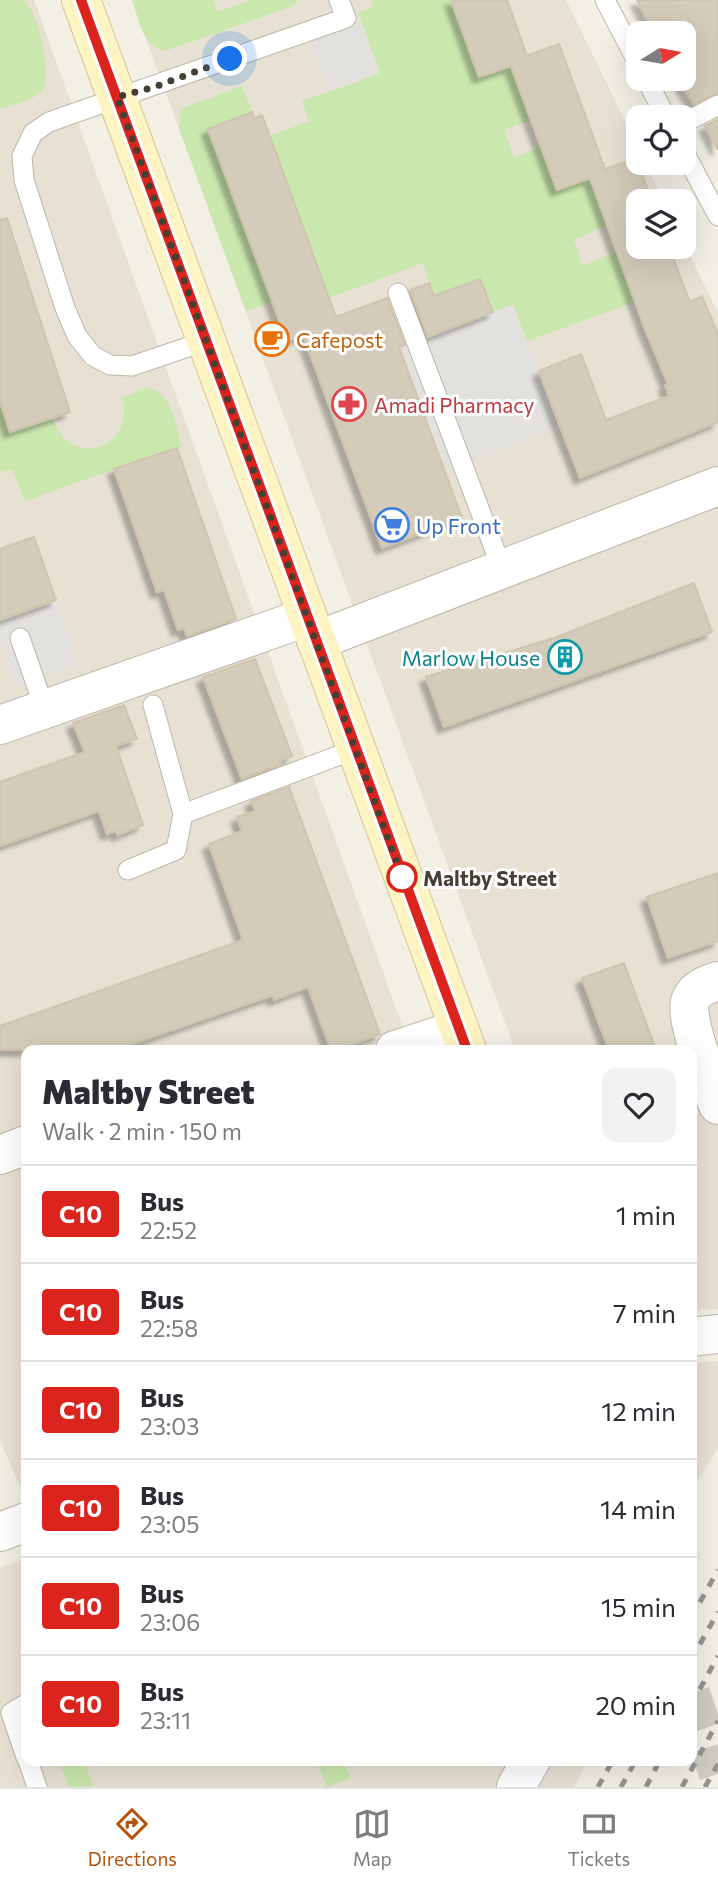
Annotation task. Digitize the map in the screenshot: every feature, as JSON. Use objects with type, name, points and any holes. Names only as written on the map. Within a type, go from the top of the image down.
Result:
[{"type":"main road","points":[[81,0],[463,1040]]},
{"type":"street","points":[[0,725],[502,569],[718,486]]},
{"type":"street","points":[[718,981],[694,994],[688,1006],[691,1024],[718,1105]]},
{"type":"street","points":[[429,1045],[463,1040]]},
{"type":"street","points":[[0,1155],[21,1147]]},
{"type":"street","points":[[697,1337],[718,1334]]},
{"type":"street","points":[[516,1787],[528,1766]]},
{"type":"lane","points":[[206,341],[132,366],[110,365],[93,356],[77,337],[65,308],[24,180],[22,156],[33,133],[49,122],[346,18],[339,0]]},
{"type":"lane","points":[[606,0],[626,39]]},
{"type":"lane","points":[[696,117],[718,105]]},
{"type":"lane","points":[[696,175],[718,216]]},
{"type":"lane","points":[[398,293],[502,569]]},
{"type":"lane","points":[[20,638],[45,709]]},
{"type":"lane","points":[[128,870],[176,850],[183,814],[153,705]]},
{"type":"lane","points":[[183,814],[356,749]]},
{"type":"lane","points":[[21,1707],[11,1713],[21,1742]]},
{"type":"lane","points":[[30,1766],[37,1787]]},
{"type":"shaded area","points":[[34,0],[409,1045],[21,1045],[20,1487],[0,1440],[0,2]]},
{"type":"shaded area","points":[[132,0],[566,0],[626,123],[626,175],[651,175],[658,189],[626,189],[626,259],[692,259],[718,313],[718,1309],[697,1310],[697,1045],[513,1045]]},
{"type":"shaded area","points":[[358,13],[380,73],[329,92],[307,32]]},
{"type":"shaded area","points":[[513,305],[560,428],[445,471],[399,347]]},
{"type":"shaded area","points":[[56,600],[78,664],[16,687],[0,640],[0,620],[10,616],[13,621],[30,614],[29,609]]},
{"type":"shaded area","points":[[718,1361],[718,1448],[697,1481],[697,1363]]},
{"type":"shaded area","points":[[21,1560],[21,1766],[585,1766],[574,1787],[0,1787],[0,1568]]},
{"type":"green space","points":[[0,0],[22,0],[28,5],[42,41],[46,70],[40,93],[4,108],[0,108]]},
{"type":"green space","points":[[132,0],[213,0],[217,12],[250,0],[299,0],[290,7],[165,51],[146,38]]},
{"type":"green space","points":[[371,0],[451,0],[479,77],[511,66],[530,120],[504,130],[514,158],[541,146],[557,190],[590,178],[607,225],[574,240],[582,266],[617,252],[635,302],[527,341],[513,305],[493,312],[480,279],[434,296],[423,263],[329,298],[270,136],[309,121],[302,101],[380,73],[358,13],[373,7]]},
{"type":"green space","points":[[242,86],[252,112],[208,129],[272,302],[246,311],[179,128],[180,111]]},
{"type":"green space","points":[[151,388],[169,405],[182,447],[25,501],[12,469],[0,472],[0,401],[10,432],[52,418],[68,441],[91,449],[102,446],[118,432],[123,421],[122,397]]},
{"type":"green space","points":[[61,1766],[86,1766],[94,1787],[69,1787]]},
{"type":"green space","points":[[318,1766],[345,1766],[351,1778],[327,1787]]},
{"type":"building","points":[[451,0],[507,0],[527,56],[559,44],[605,169],[626,162],[626,175],[642,175],[648,189],[626,189],[626,259],[674,259],[690,302],[702,296],[718,334],[718,422],[580,478],[539,371],[581,354],[606,420],[669,396],[665,385],[668,384],[590,178],[557,190],[511,66],[479,77]]},
{"type":"building","points":[[637,0],[718,0],[718,93],[694,104],[686,91],[696,91],[696,21],[648,21]]},
{"type":"building","points":[[252,112],[254,119],[262,115],[336,317],[387,298],[405,345],[399,347],[462,518],[382,548],[303,335],[287,341],[208,129]]},
{"type":"building","points":[[718,119],[718,150],[705,126]]},
{"type":"building","points":[[7,218],[70,412],[10,432],[0,401],[0,220]]},
{"type":"building","points":[[480,279],[493,312],[428,337],[410,290],[429,283],[434,296]]},
{"type":"building","points":[[177,448],[236,619],[187,636],[184,628],[178,630],[164,590],[157,592],[114,469]]},
{"type":"building","points":[[34,537],[56,600],[0,620],[0,549]]},
{"type":"building","name":"Marlow House","points":[[694,583],[712,632],[444,727],[426,677],[557,637]]},
{"type":"building","points":[[255,659],[292,756],[279,761],[281,764],[242,779],[203,677]]},
{"type":"building","points":[[124,705],[137,739],[116,746],[143,825],[118,835],[116,831],[107,834],[99,811],[0,846],[0,782],[85,752],[73,723]]},
{"type":"building","points":[[289,787],[380,1034],[350,1045],[329,1045],[308,987],[274,1000],[273,995],[129,1045],[21,1045],[21,1050],[0,1050],[0,1026],[243,940],[209,844],[242,831],[237,817],[255,811],[251,801]]},
{"type":"building","points":[[718,873],[718,941],[668,958],[647,897]]},
{"type":"building","points":[[624,963],[654,1045],[607,1045],[582,978]]},
{"type":"tunnel","points":[[697,1711],[718,1774]]},
{"type":"railway","points":[[697,1607],[718,1570]]},
{"type":"railway","points":[[697,1649],[718,1612]]},
{"type":"railway","points":[[697,1694],[718,1656]]},
{"type":"railway","points":[[697,1760],[718,1721]]},
{"type":"railway","points":[[705,1787],[718,1764]]},
{"type":"railway","points":[[598,1787],[610,1766]]},
{"type":"railway","points":[[621,1787],[633,1766]]},
{"type":"railway","points":[[646,1787],[657,1766]]},
{"type":"railway","points":[[682,1787],[693,1766]]},
{"type":"bus line","name":"C10","points":[[81,0],[465,1045]]},
{"type":"place","name":"Cafepost","points":[[272,339]]},
{"type":"place","name":"Amadi Pharmacy","points":[[349,404]]},
{"type":"place","name":"Up Front","points":[[392,525]]},
{"type":"place","name":"Marlow House","points":[[565,657]]},
{"type":"place","name":"Maltby Street","points":[[402,877]]},
{"type":"route","points":[[230,59],[154,87],[117,97],[402,877]]}]
